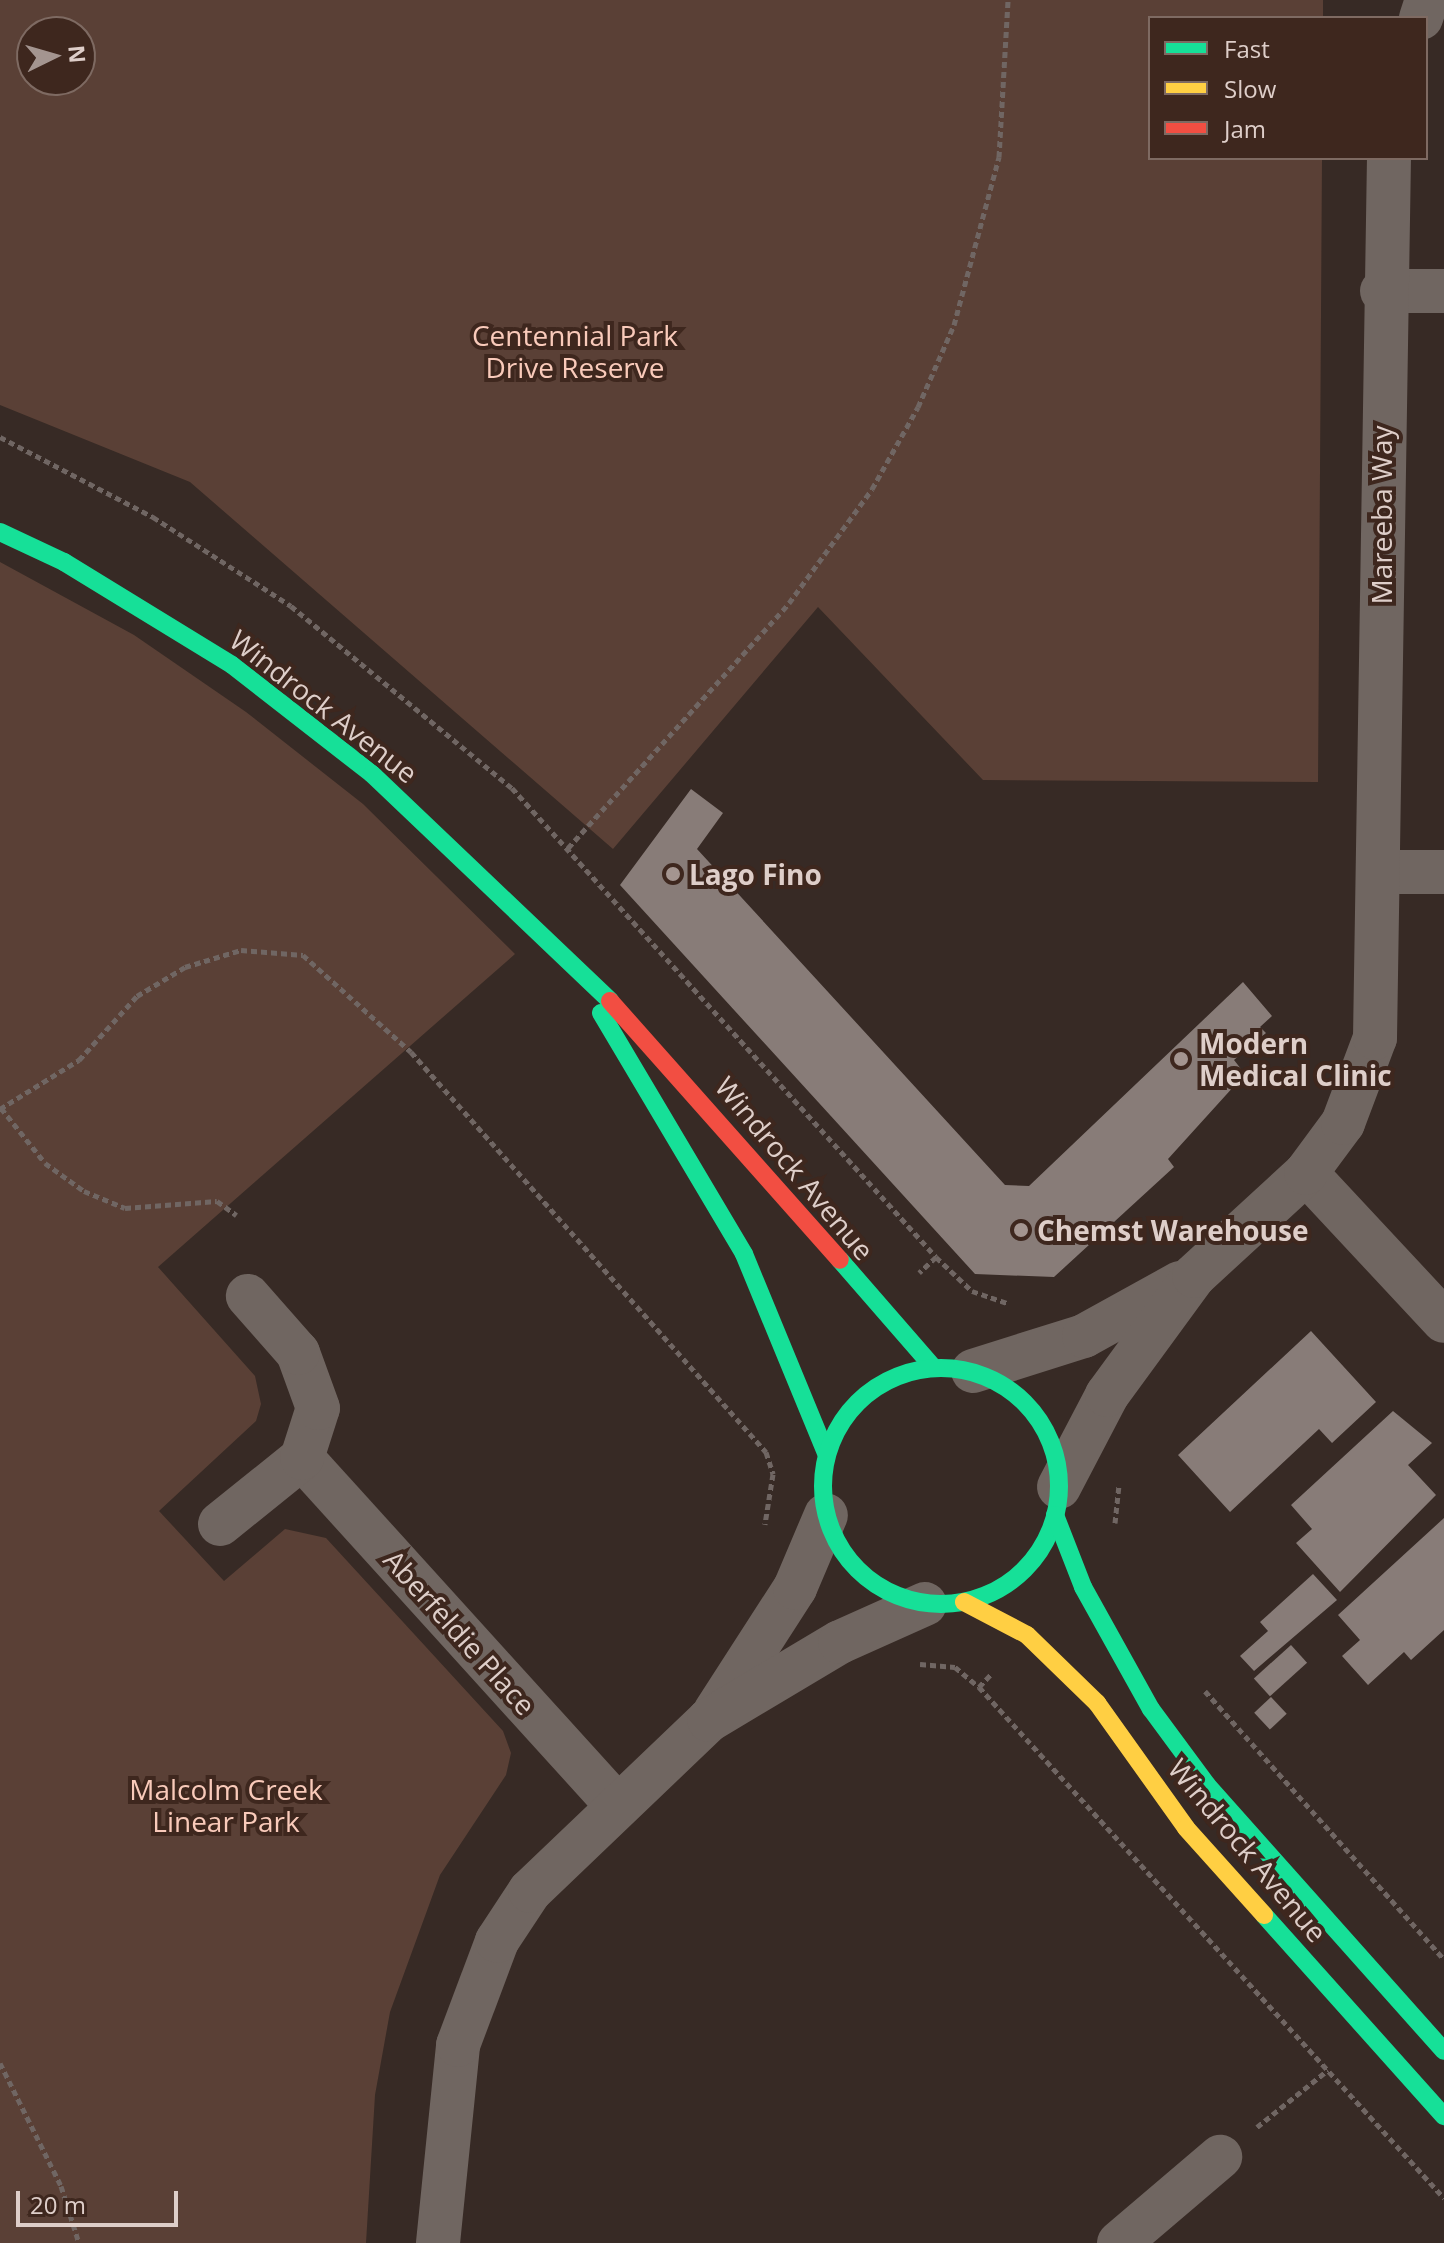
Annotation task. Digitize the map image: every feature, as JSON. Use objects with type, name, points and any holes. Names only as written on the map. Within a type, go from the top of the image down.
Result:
[{"type":"street","name":"Mareeba Way","points":[[1057,1501],[1107,1395],[1194,1276],[1306,1173],[1343,1123],[1375,1038],[1381,872],[1382,291],[1389,160]]},
{"type":"street","points":[[1382,291],[1444,291]]},
{"type":"street","name":"Windrock Avenue","points":[[0,532],[64,562],[232,665],[372,774],[653,1043],[953,1369]]},
{"type":"street","points":[[1381,872],[1444,872]]},
{"type":"street","name":"Windrock Avenue","points":[[578,973],[744,1254],[826,1453]]},
{"type":"street","points":[[1306,1173],[1444,1321]]},
{"type":"street","name":"Mareeba Way","points":[[953,1369],[1084,1336],[1194,1276]]},
{"type":"street","points":[[220,1524],[302,1458],[318,1408],[315,1384],[298,1353],[248,1296]]},
{"type":"street","points":[[438,2243],[458,2045],[476,1988],[530,1891],[709,1720],[840,1642],[1023,1572],[1057,1501],[1053,1449],[1036,1415],[1008,1388],[953,1369],[896,1375],[866,1393],[826,1453],[826,1515],[795,1588],[709,1720]]},
{"type":"street","name":"Aberfeldie Place","points":[[302,1458],[618,1806]]},
{"type":"street","name":"Windrock Avenue","points":[[1057,1501],[1083,1587],[1151,1709],[1207,1785],[1444,2051]]},
{"type":"street","points":[[826,1515],[862,1575],[944,1603]]},
{"type":"street","name":"Windrock Avenue","points":[[944,1603],[1027,1635],[1097,1703],[1186,1828],[1444,2116]]},
{"type":"street","points":[[1119,2243],[1220,2157]]},
{"type":"path","points":[[0,437],[153,517],[291,606],[438,723],[568,848],[789,603],[872,489],[918,407],[954,325],[999,157],[1008,0]]},
{"type":"path","points":[[236,1215],[217,1201],[125,1208],[84,1191],[45,1163],[0,1109],[79,1060],[137,996],[185,967],[241,950],[303,955],[411,1052],[766,1452],[773,1474],[763,1553],[795,1588]]},
{"type":"path","points":[[1114,1533],[1121,1478]]},
{"type":"path","points":[[909,1665],[955,1667],[979,1687],[1444,2198]]},
{"type":"path","points":[[1194,1679],[1444,1959]]},
{"type":"path","points":[[0,2063],[61,2186],[79,2243]]},
{"type":"path","points":[[1220,2157],[1328,2070]]},
{"type":"green space","name":"Centennial Park Drive Reserve","points":[[0,0],[1323,0],[1323,16],[1148,16],[1148,160],[1322,160],[1318,782],[983,780],[818,607],[613,849],[190,482],[0,405]]},
{"type":"green space","name":"Malcolm Creek Linear Park","points":[[0,562],[134,635],[246,712],[363,804],[515,954],[158,1267],[255,1376],[261,1404],[256,1421],[159,1511],[224,1581],[285,1529],[326,1538],[503,1731],[511,1753],[506,1775],[440,1875],[390,2012],[375,2095],[366,2243],[0,2243]]},
{"type":"building","points":[[691,789],[723,813],[697,849],[1005,1185],[1029,1186],[1243,982],[1272,1016],[1260,1027],[1266,1033],[1234,1060],[1245,1074],[1168,1159],[1174,1167],[1054,1277],[975,1274],[620,885]]},
{"type":"building","points":[[1311,1331],[1376,1402],[1332,1443],[1319,1429],[1230,1512],[1178,1455]]},
{"type":"building","points":[[1393,1411],[1432,1443],[1408,1465],[1436,1495],[1340,1592],[1296,1543],[1312,1529],[1291,1505]]},
{"type":"building","points":[[1444,1518],[1444,1630],[1411,1660],[1404,1652],[1368,1685],[1342,1656],[1360,1640],[1338,1615]]},
{"type":"building","points":[[1313,1574],[1337,1600],[1254,1671],[1240,1656],[1268,1631],[1260,1622]]},
{"type":"building","points":[[1291,1645],[1307,1663],[1270,1696],[1254,1678]]},
{"type":"building","points":[[1271,1697],[1287,1714],[1270,1730],[1254,1713]]},
{"type":"traffic: fast","points":[[0,532],[64,562],[232,665],[372,774],[610,1001]]},
{"type":"traffic: fast","points":[[601,1013],[744,1254],[826,1453]]},
{"type":"traffic: fast","points":[[840,1260],[933,1367]]},
{"type":"traffic: fast","points":[[941,1368],[964,1370],[986,1377],[1007,1388],[1024,1403],[1039,1420],[1050,1441],[1057,1463],[1059,1486],[1057,1509],[1050,1531],[1039,1552],[1024,1569],[1007,1584],[986,1595],[964,1602],[941,1604],[918,1602],[896,1595],[875,1584],[858,1569],[843,1552],[832,1531],[825,1509],[823,1486],[825,1463],[832,1441],[843,1420],[858,1403],[875,1388],[896,1377],[918,1370],[941,1368]]},
{"type":"traffic: fast","points":[[1055,1515],[1083,1587],[1151,1709],[1207,1785],[1444,2051]]},
{"type":"traffic: fast","points":[[1264,1915],[1444,2116]]},
{"type":"traffic: slow","points":[[964,1602],[1027,1635],[1097,1703],[1186,1828],[1264,1915]]},
{"type":"traffic: jam","points":[[610,1001],[840,1260]]},
{"type":"place","name":"Lago Fino","points":[[673,874]]},
{"type":"place","name":"Modern Medical Clinic","points":[[1181,1059]]},
{"type":"place","name":"Chemst Warehouse","points":[[1021,1230]]}]
